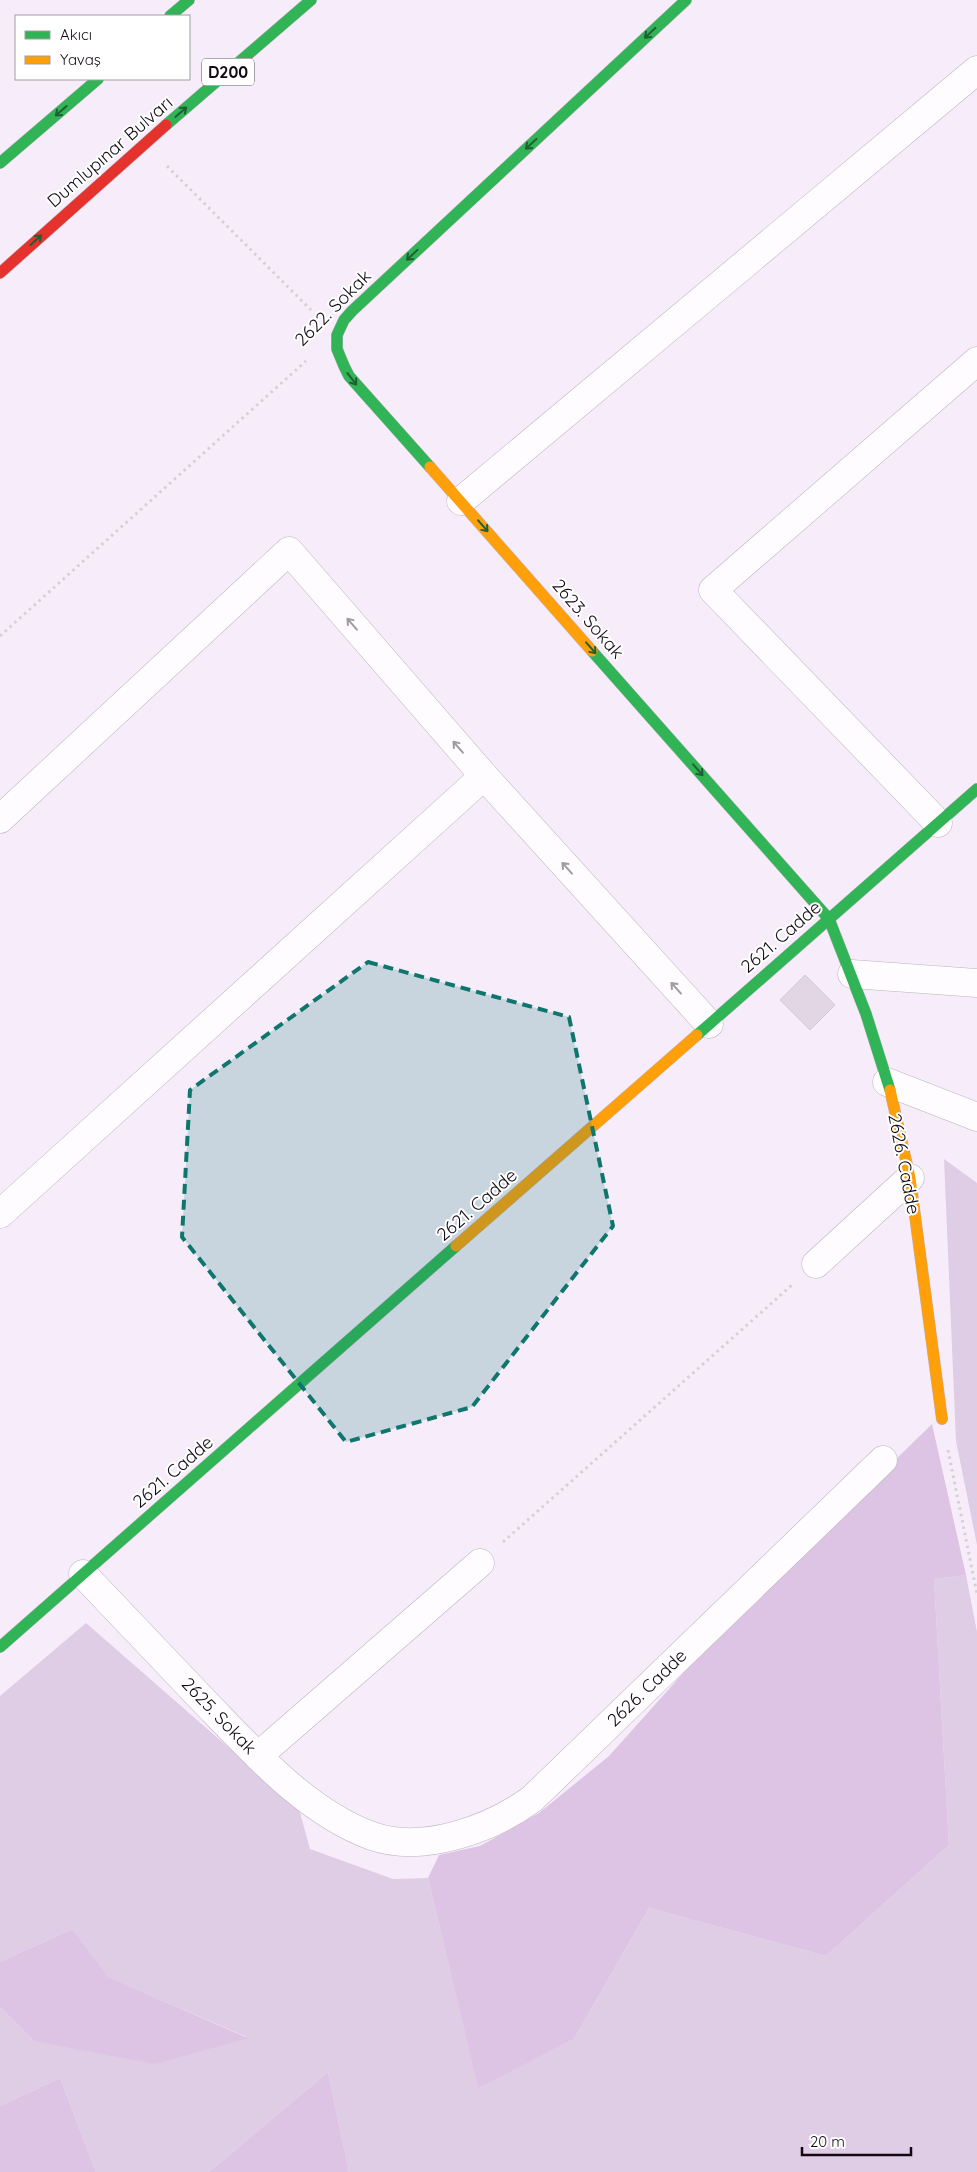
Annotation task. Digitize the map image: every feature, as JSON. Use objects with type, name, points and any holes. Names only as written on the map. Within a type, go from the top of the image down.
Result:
[{"type":"main road","points":[[171,15],[189,0]]},
{"type":"main road","name":"Dumlupınar Bulvarı","points":[[0,273],[144,144],[311,0]]},
{"type":"main road","name":"2622. Sokak","points":[[335,334],[342,322],[352,311],[686,0]]},
{"type":"main road","points":[[0,163],[97,80]]},
{"type":"main road","name":"2623. Sokak","points":[[335,334],[337,348],[349,376],[829,919]]},
{"type":"main road","name":"2621. Cadde","points":[[0,1647],[976,790]]},
{"type":"main road","name":"2626. Cadde","points":[[829,919],[872,1028],[910,1178],[942,1419]]},
{"type":"street","points":[[461,501],[977,70]]},
{"type":"street","points":[[938,823],[713,590],[977,361]]},
{"type":"street","points":[[0,819],[289,551],[484,776],[709,1024]]},
{"type":"street","points":[[0,1214],[484,776]]},
{"type":"street","points":[[852,974],[977,983]]},
{"type":"street","points":[[887,1082],[977,1117]]},
{"type":"street","points":[[816,1264],[910,1178]]},
{"type":"street","name":"2626. Cadde","points":[[373,1836],[395,1841],[441,1838],[484,1826],[518,1810],[554,1778],[884,1460]]},
{"type":"street","points":[[258,1756],[480,1563]]},
{"type":"street","name":"2625. Sokak","points":[[83,1574],[258,1756],[312,1802],[351,1826],[373,1836]]},
{"type":"path","points":[[144,144],[335,334]]},
{"type":"path","name":"2622. Sokak","points":[[0,636],[335,334]]},
{"type":"path","points":[[480,1563],[816,1264]]},
{"type":"path","points":[[942,1419],[977,1594]]},
{"type":"highlighted area","points":[[368,962],[569,1017],[613,1226],[472,1407],[346,1442],[182,1237],[190,1090]]},
{"type":"shaded area","points":[[944,1159],[977,1183],[977,1545],[956,1441]]},
{"type":"shaded area","points":[[932,1424],[966,1575],[934,1579],[949,1845],[826,1956],[649,1908],[574,2039],[478,2088],[428,1878],[439,1855],[480,1846],[539,1813],[609,1756],[729,1622]]},
{"type":"shaded area","points":[[966,1575],[977,1632],[977,2172],[349,2172],[328,2072],[209,2172],[96,2172],[60,2078],[0,2106],[0,2007],[34,2041],[247,2037],[107,1977],[72,1929],[0,1962],[0,1696],[86,1623],[299,1809],[310,1849],[393,1879],[428,1878],[478,2087],[574,2039],[649,1908],[826,1956],[949,1845],[934,1579]]},
{"type":"shaded area","points":[[72,1929],[108,1977],[248,2038],[155,2064],[34,2041],[0,2007],[0,1962]]},
{"type":"shaded area","points":[[328,2072],[349,2172],[209,2172]]},
{"type":"shaded area","points":[[60,2078],[96,2172],[0,2172],[0,2106]]},
{"type":"building","points":[[805,975],[835,1005],[810,1030],[780,1000]]},
{"type":"traffic: fast","points":[[171,15],[189,0]]},
{"type":"traffic: fast","points":[[166,125],[311,0]]},
{"type":"traffic: fast","points":[[430,467],[349,376],[337,349],[337,335],[344,320],[686,0]]},
{"type":"traffic: fast","points":[[0,163],[97,80]]},
{"type":"traffic: fast","points":[[592,651],[829,919],[866,1014],[890,1090]]},
{"type":"traffic: fast","points":[[697,1035],[977,789]]},
{"type":"traffic: fast","points":[[0,1647],[456,1246]]},
{"type":"traffic: slow","points":[[430,467],[592,651]]},
{"type":"traffic: slow","points":[[456,1246],[697,1035]]},
{"type":"traffic: slow","points":[[890,1090],[910,1178],[942,1419]]},
{"type":"traffic: jam","points":[[0,273],[166,125]]}]
